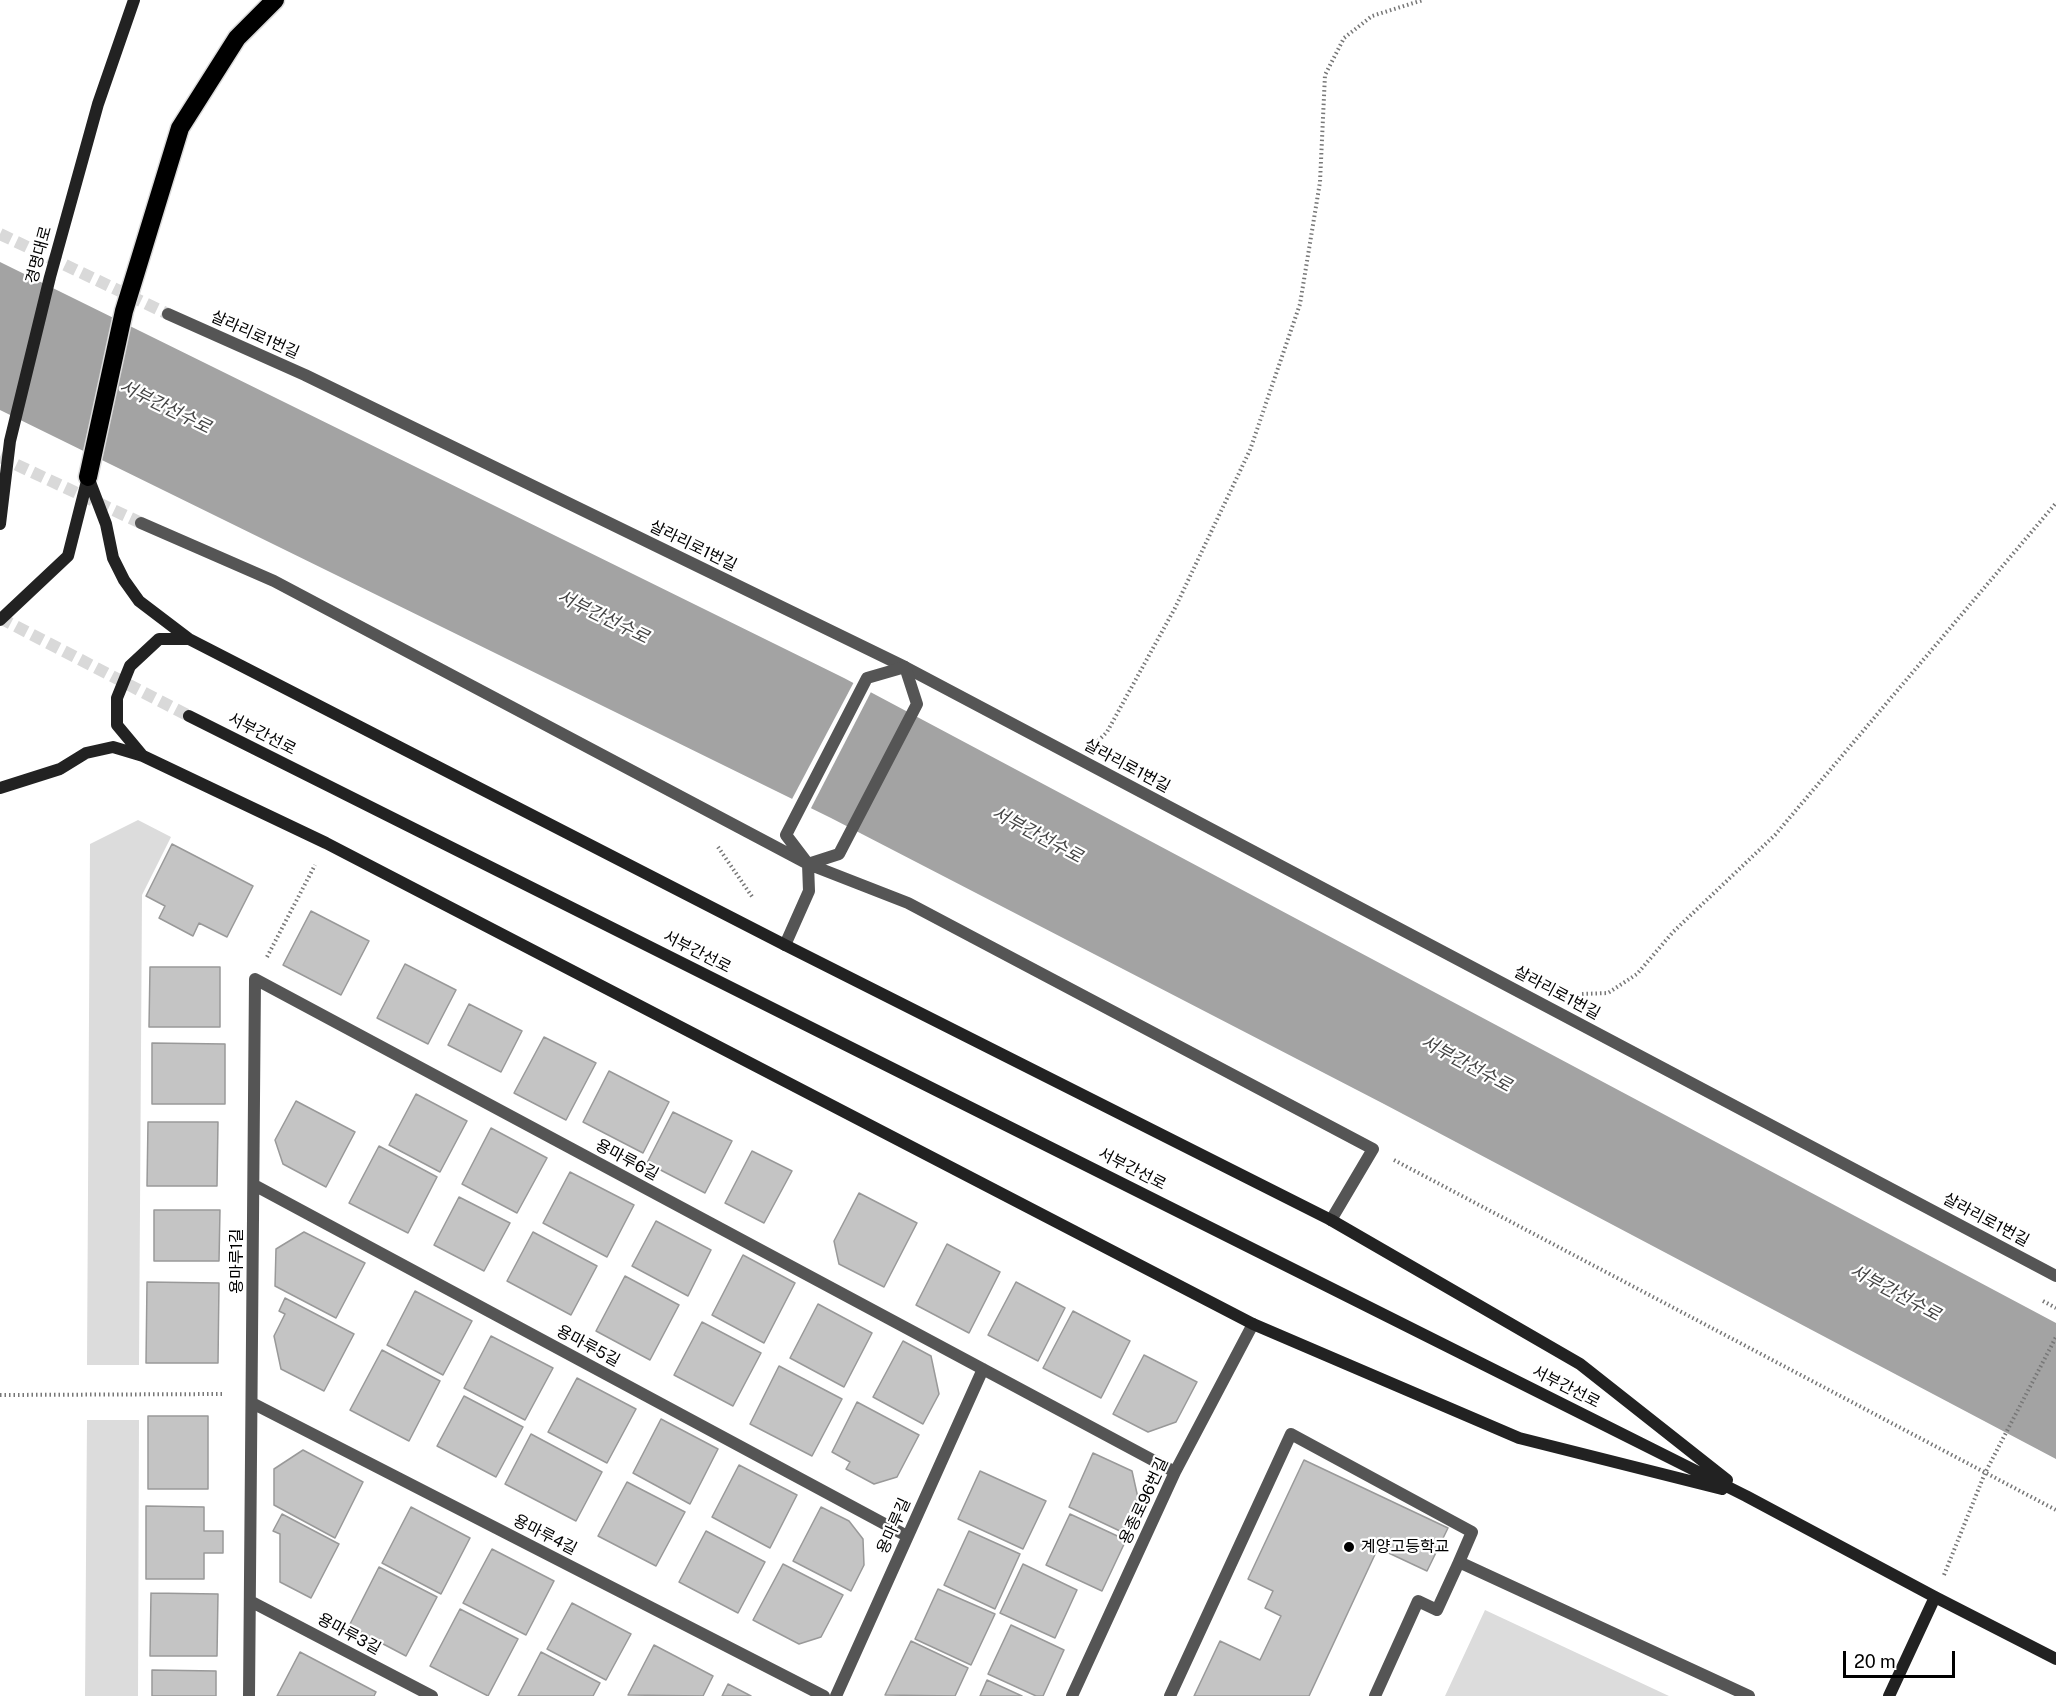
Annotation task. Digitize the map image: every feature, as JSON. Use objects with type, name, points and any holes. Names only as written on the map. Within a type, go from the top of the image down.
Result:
[{"type":"highway","points":[[88,477],[124,311],[180,128],[237,38],[275,0]]},
{"type":"street","name":"경명대로","points":[[0,524],[10,441],[50,277],[98,104],[134,0]]},
{"type":"street","name":"살라리로1번길","points":[[168,314],[315,380],[905,667],[2056,1276]]},
{"type":"street","points":[[0,620],[68,556],[88,477]]},
{"type":"street","points":[[88,477],[106,524],[113,558],[124,580],[139,601],[189,639],[785,945],[1331,1220],[1580,1364],[1746,1496]]},
{"type":"street","points":[[141,523],[273,581],[808,864],[908,903],[1373,1149],[1331,1220]]},
{"type":"street","points":[[143,756],[117,725],[117,698],[130,666],[159,639],[189,639]]},
{"type":"street","points":[[785,945],[809,891],[808,864],[786,835],[867,678],[905,667],[917,704],[839,854],[808,864]]},
{"type":"street","name":"서부간선로","points":[[189,716],[1746,1496],[1935,1598],[2056,1659]]},
{"type":"street","points":[[0,788],[60,769],[86,753],[113,747],[143,756],[326,843],[1253,1323],[1519,1438],[1746,1496]]},
{"type":"street","name":"용마루1길","points":[[249,1696],[255,980]]},
{"type":"street","name":"용마루6길","points":[[255,980],[1175,1472]]},
{"type":"street","name":"용마루5길","points":[[254,1185],[908,1536]]},
{"type":"street","name":"용종로96번길","points":[[1072,1696],[1175,1472],[1253,1323]]},
{"type":"street","name":"용마루길","points":[[836,1696],[983,1369]]},
{"type":"street","name":"용마루4길","points":[[252,1403],[824,1696]]},
{"type":"street","points":[[1170,1696],[1291,1434],[1472,1533],[1437,1610],[1418,1602],[1375,1696]]},
{"type":"street","points":[[1460,1562],[1749,1696]]},
{"type":"street","points":[[1889,1696],[1935,1598]]},
{"type":"street","name":"용마루3길","points":[[250,1600],[432,1696]]},
{"type":"path","points":[[1056,747],[1088,750],[1107,732],[1175,608],[1250,450],[1300,304],[1320,182],[1325,75],[1344,38],[1372,16],[1424,0]]},
{"type":"path","points":[[1578,995],[1608,993],[1637,974],[1673,932],[1775,835],[2056,503]]},
{"type":"path","points":[[255,980],[326,843]]},
{"type":"path","points":[[1373,1149],[2056,1510]]},
{"type":"path","points":[[2035,1297],[2056,1308]]},
{"type":"path","points":[[1935,1598],[1985,1473],[2056,1337]]},
{"type":"path","points":[[0,1395],[221,1393],[252,1403]]},
{"type":"shaded area","points":[[138,820],[171,837],[142,895],[139,1365],[87,1365],[90,844]]},
{"type":"shaded area","points":[[87,1420],[139,1420],[138,1696],[85,1696]]},
{"type":"shaded area","points":[[1485,1610],[1669,1696],[1445,1696]]},
{"type":"water","name":"서부간선수로","points":[[0,262],[844,678],[2056,1323],[2056,1459],[1384,1104],[831,818],[0,410]]},
{"type":"pier","points":[[855,680],[872,690],[810,810],[791,801]]},
{"type":"building","points":[[172,844],[253,886],[227,937],[199,923],[193,936],[159,918],[165,906],[146,896]]},
{"type":"building","points":[[311,911],[369,941],[341,995],[283,965]]},
{"type":"building","points":[[405,964],[456,990],[428,1044],[377,1018]]},
{"type":"building","points":[[150,967],[220,967],[220,1027],[149,1027]]},
{"type":"building","points":[[469,1004],[522,1031],[501,1072],[448,1045]]},
{"type":"building","points":[[544,1037],[596,1063],[566,1120],[514,1093]]},
{"type":"building","points":[[152,1043],[225,1044],[225,1104],[152,1104]]},
{"type":"building","points":[[609,1071],[669,1102],[643,1153],[583,1122]]},
{"type":"building","points":[[416,1094],[467,1121],[440,1172],[389,1145]]},
{"type":"building","points":[[296,1101],[355,1132],[326,1187],[283,1164],[275,1140]]},
{"type":"building","points":[[673,1112],[732,1141],[705,1193],[647,1163]]},
{"type":"building","points":[[148,1122],[218,1122],[217,1186],[147,1186]]},
{"type":"building","points":[[491,1128],[547,1158],[517,1213],[462,1184]]},
{"type":"building","points":[[379,1146],[437,1177],[408,1233],[349,1203]]},
{"type":"building","points":[[752,1151],[792,1171],[764,1223],[725,1203]]},
{"type":"building","points":[[570,1172],[634,1205],[607,1257],[543,1223]]},
{"type":"building","points":[[859,1193],[917,1223],[884,1287],[839,1264],[834,1241]]},
{"type":"building","points":[[459,1197],[510,1223],[484,1271],[434,1245]]},
{"type":"building","points":[[154,1210],[220,1210],[219,1261],[154,1261]]},
{"type":"building","points":[[656,1221],[711,1250],[688,1296],[632,1266]]},
{"type":"building","points":[[304,1232],[365,1263],[336,1318],[275,1286],[276,1249]]},
{"type":"building","points":[[533,1232],[597,1266],[571,1315],[507,1281]]},
{"type":"building","points":[[947,1244],[1000,1272],[969,1333],[916,1305]]},
{"type":"building","points":[[743,1255],[795,1283],[764,1343],[712,1315]]},
{"type":"building","points":[[625,1276],[679,1305],[650,1360],[596,1331]]},
{"type":"building","points":[[147,1282],[219,1283],[218,1363],[146,1363]]},
{"type":"building","points":[[1016,1282],[1065,1308],[1038,1361],[988,1335]]},
{"type":"building","points":[[415,1291],[472,1321],[443,1375],[387,1345]]},
{"type":"building","points":[[285,1298],[354,1334],[324,1391],[281,1369],[274,1336],[285,1314],[279,1311]]},
{"type":"building","points":[[818,1304],[872,1333],[844,1387],[790,1358]]},
{"type":"building","points":[[1073,1311],[1130,1341],[1101,1398],[1043,1368]]},
{"type":"building","points":[[702,1322],[761,1353],[733,1406],[674,1375]]},
{"type":"building","points":[[491,1336],[553,1368],[525,1420],[464,1388]]},
{"type":"building","points":[[903,1341],[931,1356],[939,1394],[923,1424],[873,1397]]},
{"type":"building","points":[[382,1350],[440,1381],[409,1441],[350,1410]]},
{"type":"building","points":[[1144,1355],[1197,1382],[1176,1422],[1148,1432],[1113,1414]]},
{"type":"building","points":[[779,1366],[842,1399],[812,1456],[750,1424]]},
{"type":"building","points":[[577,1378],[636,1409],[607,1463],[548,1432]]},
{"type":"building","points":[[464,1396],[523,1427],[496,1477],[437,1446]]},
{"type":"building","points":[[857,1402],[919,1435],[897,1477],[874,1484],[846,1469],[850,1462],[832,1452]]},
{"type":"building","points":[[148,1416],[208,1416],[208,1489],[148,1489]]},
{"type":"building","points":[[661,1419],[718,1449],[690,1504],[633,1473]]},
{"type":"building","points":[[531,1434],[602,1472],[576,1521],[505,1484]]},
{"type":"building","points":[[303,1450],[363,1482],[335,1538],[274,1505],[274,1469]]},
{"type":"building","points":[[1093,1453],[1132,1471],[1138,1498],[1122,1532],[1069,1507]]},
{"type":"building","points":[[1304,1460],[1448,1528],[1427,1571],[1378,1548],[1309,1696],[1194,1696],[1220,1641],[1260,1660],[1281,1616],[1265,1608],[1273,1591],[1248,1579]]},
{"type":"building","points":[[739,1465],[797,1495],[770,1548],[712,1517]]},
{"type":"building","points":[[980,1471],[1046,1501],[1023,1549],[958,1519]]},
{"type":"building","points":[[627,1482],[685,1512],[656,1566],[598,1536]]},
{"type":"building","points":[[146,1506],[204,1507],[204,1531],[223,1531],[223,1553],[204,1553],[204,1579],[146,1579]]},
{"type":"building","points":[[411,1507],[470,1538],[441,1594],[382,1563]]},
{"type":"building","points":[[821,1507],[849,1521],[863,1539],[864,1565],[851,1591],[793,1561]]},
{"type":"building","points":[[282,1514],[339,1544],[311,1598],[280,1582],[280,1534],[273,1531]]},
{"type":"building","points":[[1070,1514],[1126,1540],[1102,1591],[1046,1565]]},
{"type":"building","points":[[706,1531],[765,1562],[738,1613],[679,1582]]},
{"type":"building","points":[[969,1531],[1020,1554],[995,1609],[944,1585]]},
{"type":"building","points":[[492,1549],[554,1581],[526,1635],[463,1603]]},
{"type":"building","points":[[783,1564],[843,1595],[821,1637],[799,1644],[753,1620]]},
{"type":"building","points":[[1023,1564],[1077,1590],[1055,1638],[1000,1613]]},
{"type":"building","points":[[379,1567],[437,1597],[406,1656],[349,1626]]},
{"type":"building","points":[[938,1589],[995,1614],[971,1665],[915,1639]]},
{"type":"building","points":[[151,1593],[218,1594],[217,1656],[150,1656]]},
{"type":"building","points":[[572,1603],[631,1634],[606,1680],[547,1649]]},
{"type":"building","points":[[460,1609],[518,1639],[488,1696],[430,1666]]},
{"type":"building","points":[[1011,1625],[1064,1650],[1043,1696],[1036,1696],[988,1674]]},
{"type":"building","points":[[911,1641],[968,1668],[955,1696],[885,1695]]},
{"type":"building","points":[[654,1645],[713,1676],[703,1696],[628,1695]]},
{"type":"building","points":[[300,1652],[376,1692],[374,1696],[277,1696]]},
{"type":"building","points":[[541,1652],[600,1683],[593,1696],[518,1696]]},
{"type":"building","points":[[152,1670],[216,1671],[216,1696],[152,1696]]},
{"type":"building","points":[[987,1680],[1022,1696],[980,1696]]},
{"type":"building","points":[[728,1684],[751,1696],[722,1696]]},
{"type":"tunnel","points":[[0,234],[168,314]]},
{"type":"tunnel","points":[[0,457],[141,523]]},
{"type":"tunnel","points":[[0,618],[189,716]]},
{"type":"place","name":"계양고등학교","points":[[1349,1547]]}]
